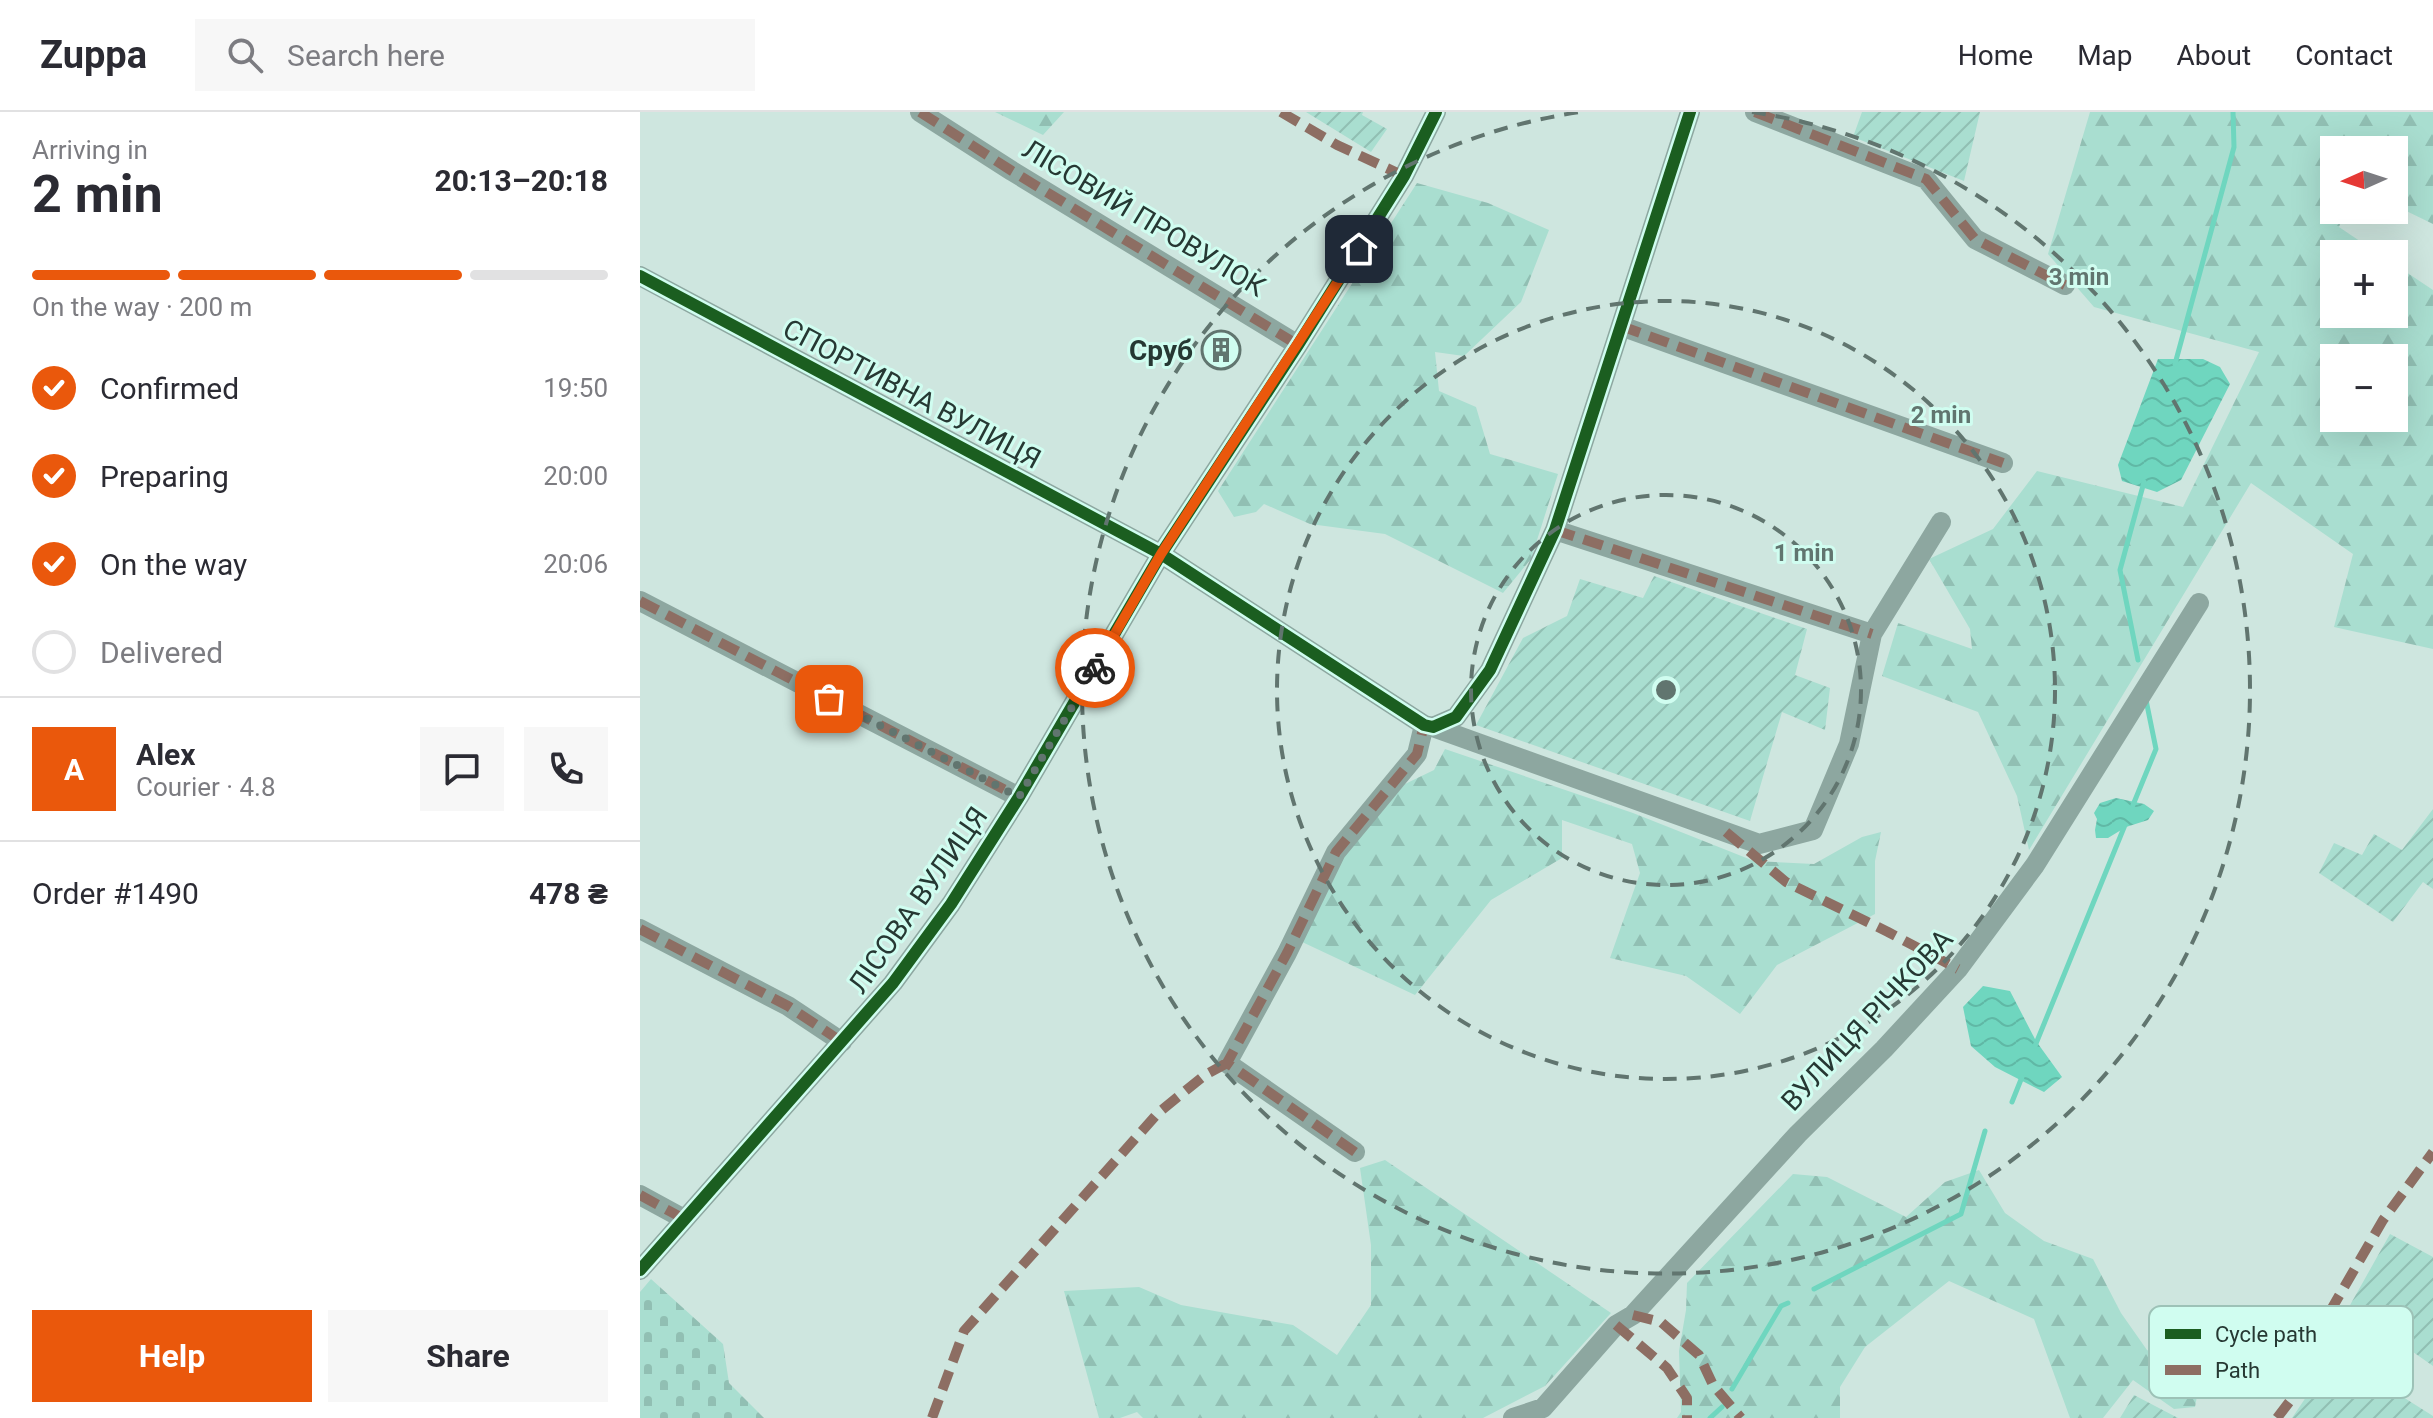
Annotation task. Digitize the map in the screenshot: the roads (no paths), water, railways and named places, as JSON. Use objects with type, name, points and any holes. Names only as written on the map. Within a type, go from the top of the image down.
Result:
[{"type":"street","name":"ЛІСОВИЙ ПРОВУЛОК","points":[[920,112],[1298,345]]},
{"type":"street","name":"ЛІСОВА ВУЛИЦЯ","points":[[640,1270],[893,983],[951,904],[1019,797],[1161,554],[1404,176],[1436,112]]},
{"type":"street","points":[[1355,1152],[1227,1063],[1287,953],[1336,852],[1417,754],[1428,726],[1456,717],[1490,670],[1555,530],[1690,112]]},
{"type":"street","points":[[1755,112],[1926,179],[1975,239],[2065,285]]},
{"type":"street","name":"СПОРТИВНА ВУЛИЦЯ","points":[[640,276],[1161,554],[1428,726],[1759,844],[1813,830],[1849,744],[1872,634]]},
{"type":"street","points":[[1621,326],[2003,463]]},
{"type":"street","points":[[1555,530],[1872,634],[1941,522]]},
{"type":"street","points":[[640,601],[1019,797]]},
{"type":"street","name":"ВУЛИЦЯ РІЧКОВА","points":[[1513,1418],[1543,1408],[1616,1325],[1633,1315],[1798,1134],[1884,1049],[1958,969],[2035,865],[2199,603]]},
{"type":"street","points":[[640,929],[788,1006],[842,1042]]},
{"type":"street","points":[[640,1195],[684,1219]]},
{"type":"water","points":[[2158,359],[2203,359],[2220,367],[2230,384],[2181,480],[2157,492],[2122,481],[2118,465]]},
{"type":"water","points":[[2116,798],[2144,804],[2154,811],[2148,820],[2126,827],[2108,838],[2096,838],[2097,819],[2094,813],[2100,803]]},
{"type":"water","points":[[1983,986],[2010,991],[2036,1041],[2062,1077],[2044,1092],[1995,1067],[1971,1046],[1963,1007]]},
{"type":"waterway","points":[[2175,364],[2234,147],[2233,112]]},
{"type":"waterway","points":[[2138,660],[2120,570],[2144,482]]},
{"type":"waterway","points":[[2133,805],[2156,749],[2146,700]]},
{"type":"waterway","points":[[2035,1046],[2125,825]]},
{"type":"waterway","points":[[2012,1102],[2022,1077]]},
{"type":"waterway","points":[[1814,1289],[1961,1214],[1985,1131]]},
{"type":"waterway","points":[[1732,1389],[1781,1306],[1788,1303]]},
{"type":"waterway","points":[[1710,1418],[1722,1407]]},
{"type":"place","name":"Сруб","points":[[1221,350]]}]
